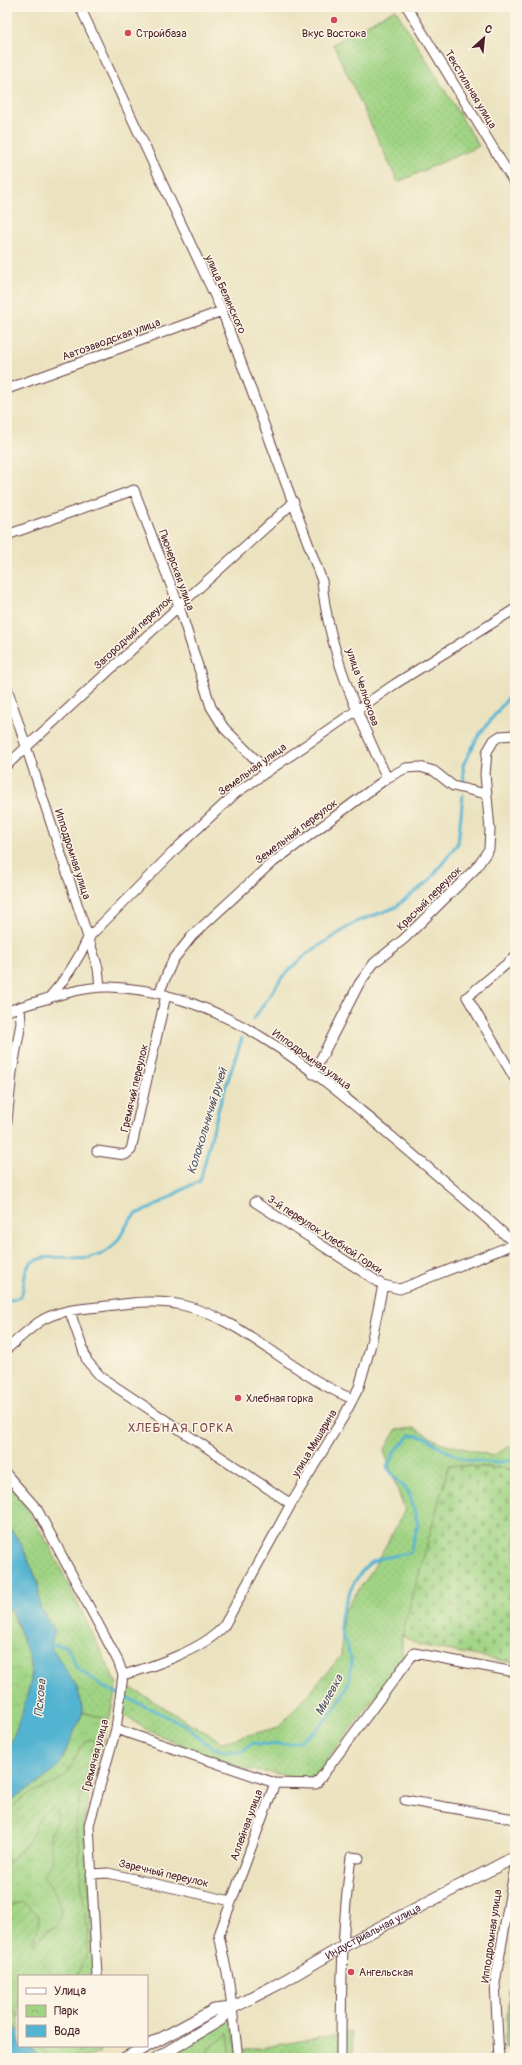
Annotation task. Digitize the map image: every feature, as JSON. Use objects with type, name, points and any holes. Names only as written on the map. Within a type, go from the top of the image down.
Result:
[{"type":"street","name":"улица Белинского","points":[[80,7],[222,311],[294,502],[322,582],[324,601]]},
{"type":"street","name":"Текстильная улица","points":[[407,7],[515,184]]},
{"type":"street","name":"Автозаводская улица","points":[[7,389],[222,311]]},
{"type":"street","name":"Пионерская улица","points":[[7,535],[134,490],[179,606],[210,707],[224,728],[258,762],[265,772]]},
{"type":"street","name":"Загородный переулок","points":[[7,765],[294,502]]},
{"type":"street","name":"улица Челнокова","points":[[324,601],[325,613],[356,712],[387,778]]},
{"type":"street","name":"Земельная улица","points":[[48,999],[65,979],[82,953],[88,938],[236,793],[395,684],[515,608]]},
{"type":"street","name":"Ипподромная улица","points":[[7,688],[98,968],[100,987],[133,989],[163,994],[189,1002],[260,1036],[361,1111],[515,1244]]},
{"type":"street","name":"Красный переулок","points":[[313,1074],[359,984],[374,963],[409,934],[476,868],[489,849],[490,830],[485,774],[487,752],[494,740],[500,736],[515,735]]},
{"type":"street","name":"Земельный переулок","points":[[163,994],[173,960],[192,936],[268,866],[387,778],[406,768],[420,767],[434,771],[453,786],[486,794]]},
{"type":"street","points":[[515,957],[467,997],[515,1079]]},
{"type":"street","points":[[7,1011],[81,989],[100,987]]},
{"type":"street","name":"Гремячий переулок","points":[[97,1151],[125,1154],[131,1150],[163,994]]},
{"type":"street","points":[[7,1121],[12,1072],[21,1023],[20,1007]]},
{"type":"street","name":"3-й переулок Хлебной Горки","points":[[255,1202],[383,1285]]},
{"type":"street","points":[[383,1285],[400,1289],[515,1244]]},
{"type":"street","name":"улица Мишарина","points":[[122,1679],[170,1659],[215,1636],[224,1626],[237,1605],[291,1504],[359,1387],[370,1348],[383,1285]]},
{"type":"street","points":[[7,1349],[40,1322],[54,1315],[131,1303],[157,1302],[181,1304],[205,1312],[229,1323],[310,1378],[334,1392],[353,1399]]},
{"type":"street","points":[[70,1312],[87,1361],[101,1377],[291,1504]]},
{"type":"street","points":[[7,1476],[37,1509],[118,1662],[122,1679]]},
{"type":"street","name":"Аллейная улица","points":[[238,2058],[232,2008],[219,1935],[275,1783],[316,1784],[414,1653],[515,1672]]},
{"type":"street","name":"Гремячая улица","points":[[98,1975],[89,1825],[116,1728],[122,1679]]},
{"type":"street","points":[[116,1728],[275,1783]]},
{"type":"street","points":[[406,1800],[515,1819]]},
{"type":"street","points":[[341,2058],[342,1947],[351,1857],[359,1858]]},
{"type":"street","name":"Индустриальная улица","points":[[157,2058],[220,2020],[232,2008],[284,1981],[342,1947],[515,1857]]},
{"type":"street","name":"Ипподромная улица","points":[[499,2058],[495,1983],[515,1866]]},
{"type":"street","name":"Заречный переулок","points":[[91,1874],[108,1873],[231,1901]]},
{"type":"street","name":"Индустриальная улица","points":[[148,2046],[214,2010],[232,2008]]},
{"type":"street","name":"Индустриальная улица","points":[[126,2058],[146,2047]]},
{"type":"green space","points":[[395,9],[479,146],[398,182],[333,44]]},
{"type":"green space","points":[[415,1428],[439,1442],[493,1456],[515,1443],[515,1469],[449,1465],[402,1635],[402,1662],[314,1777],[305,1778],[239,1768],[149,1731],[123,1715],[126,1685],[222,1742],[279,1727],[341,1656],[343,1612],[370,1574],[405,1511],[384,1451],[396,1430]]},
{"type":"green space","points":[[449,1465],[515,1469],[515,1663],[419,1645],[402,1635]]},
{"type":"green space","points":[[7,1484],[21,1499],[50,1547],[117,1684],[109,1720],[83,1712],[77,1687],[50,1645],[55,1631],[40,1608],[38,1582],[20,1542],[7,1524]]},
{"type":"green space","points":[[7,1605],[28,1650],[31,1664],[31,1675],[24,1710],[7,1753]]},
{"type":"green space","points":[[83,1712],[109,1720],[93,1772],[84,1823],[95,1975],[18,1975],[18,2031],[7,2017],[7,1802],[46,1778],[65,1750]]},
{"type":"green space","points":[[91,1739],[95,1741],[77,1812],[76,1831],[80,1845],[79,1864],[86,1921],[89,1931],[86,1958],[77,1975],[18,1975],[18,2018],[7,1996],[7,1909],[12,1905],[22,1902],[38,1914],[39,1924],[33,1943],[36,1945],[47,1930],[57,1927],[60,1920],[60,1907],[56,1895],[44,1877],[45,1872],[53,1861],[50,1838],[58,1816],[55,1808],[44,1813],[37,1822],[27,1844],[7,1864],[7,1812],[31,1793],[61,1779],[69,1770],[78,1751],[85,1742]]},
{"type":"green space","points":[[509,1990],[515,1990],[515,2048],[505,2048]]},
{"type":"green space","points":[[231,2020],[237,2052],[352,2032],[353,2058],[166,2058]]},
{"type":"green space","points":[[228,2033],[231,2058],[209,2058],[208,2049]]},
{"type":"green space","points":[[31,2047],[99,2047],[100,2052],[87,2058],[39,2058]]},
{"type":"green space","points":[[41,2047],[86,2047],[70,2058],[49,2058]]},
{"type":"water","name":"Пскова","points":[[7,1524],[20,1542],[38,1582],[40,1608],[55,1631],[50,1645],[77,1687],[83,1712],[60,1764],[46,1778],[7,1802],[7,1753],[21,1717],[31,1681],[31,1663],[17,1623],[7,1605]]},
{"type":"water","points":[[7,2017],[18,2031],[18,2047],[31,2047],[39,2058],[7,2058]]},
{"type":"waterway","name":"Колокольничий ручей","points":[[464,784],[463,765],[479,735],[515,689]]},
{"type":"waterway","name":"Колокольничий ручей","points":[[253,1020],[283,976],[308,953],[356,922],[394,908],[429,881],[458,843],[463,795]]},
{"type":"waterway","name":"Колокольничий ручей","points":[[7,1301],[21,1297],[25,1274],[31,1263],[38,1259],[56,1257],[84,1258],[102,1254],[114,1245],[127,1224],[139,1212],[153,1207],[200,1181],[219,1107],[242,1038]]},
{"type":"waterway","name":"Милевка","points":[[47,1644],[67,1646],[77,1668],[104,1687],[187,1726],[203,1742],[224,1752],[240,1752],[252,1743],[278,1744],[297,1742],[312,1733],[329,1716],[343,1695],[348,1683],[351,1658],[342,1634],[341,1622],[345,1602],[355,1582],[361,1573],[374,1561],[410,1553],[418,1524],[409,1492],[387,1467],[395,1451],[411,1435],[427,1438],[440,1448],[466,1460],[495,1463],[515,1460]]},
{"type":"place","name":"Вкус Востока","points":[[334,20]]},
{"type":"place","name":"Стройбаза","points":[[128,33]]},
{"type":"place","name":"Хлебная горка","points":[[238,1398]]},
{"type":"place","name":"Ангельская","points":[[351,1972]]},
{"type":"district","name":"ХЛЕБНАЯ ГОРКА","points":[[181,1427]]}]
